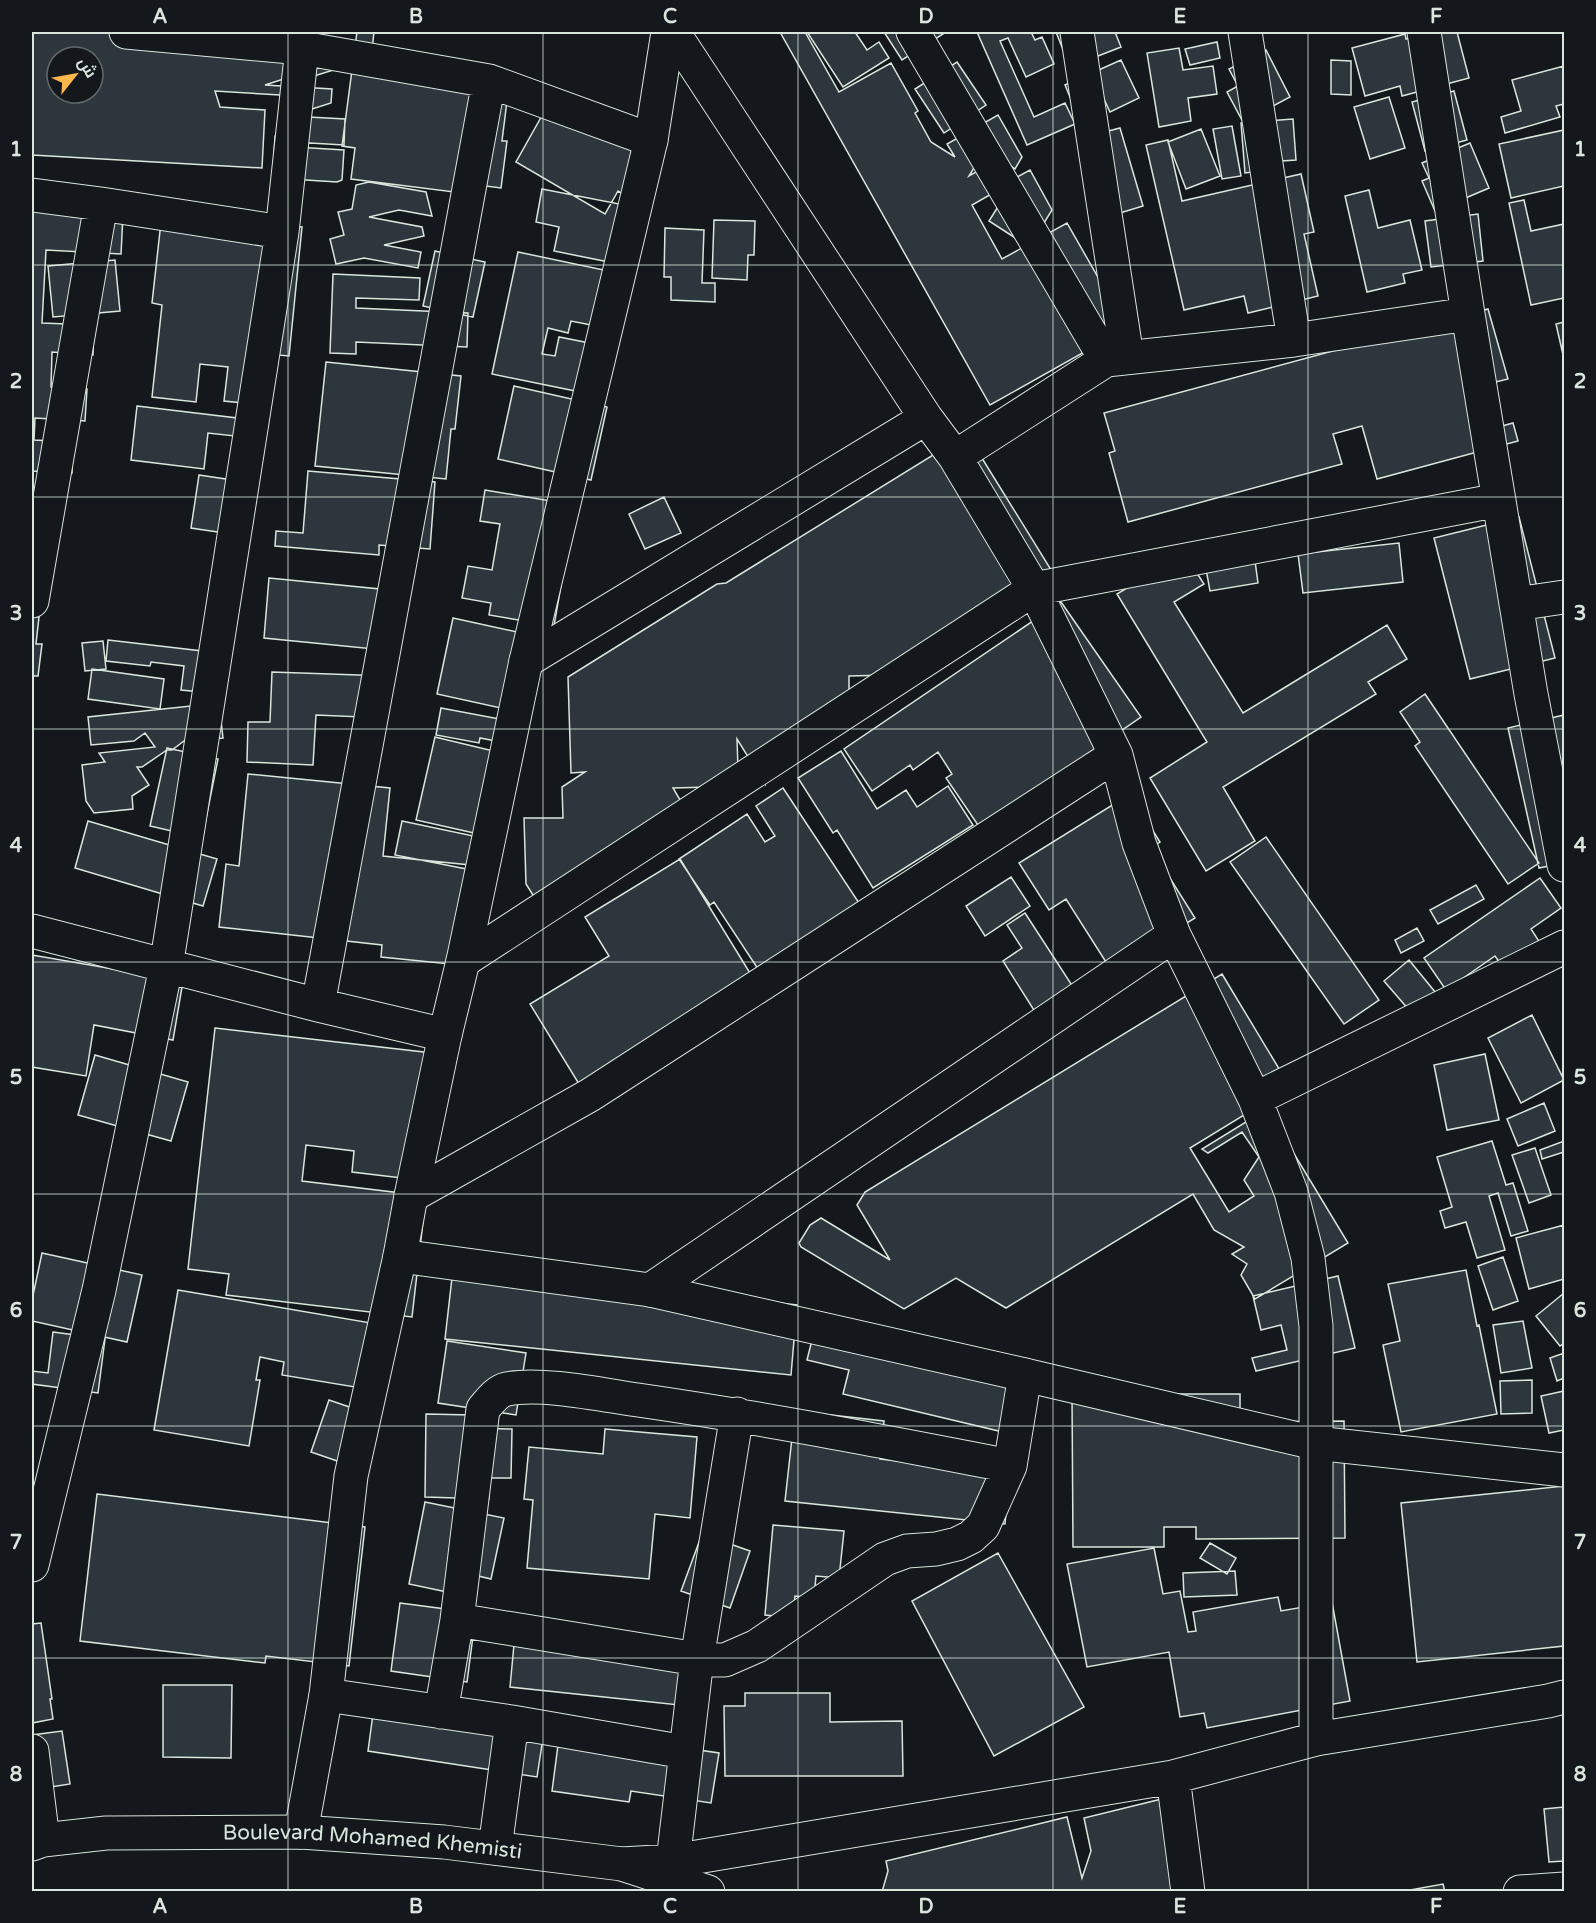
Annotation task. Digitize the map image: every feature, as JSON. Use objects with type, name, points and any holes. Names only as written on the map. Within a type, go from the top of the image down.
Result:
[{"type":"street","points":[[126,32],[302,48],[489,81],[651,140]]},
{"type":"street","points":[[301,1832],[326,1695],[351,1476],[526,661],[651,140],[668,32]]},
{"type":"street","points":[[673,32],[926,418],[955,457],[1034,589],[1116,755],[1139,843],[1174,935],[1255,1099],[1291,1192],[1308,1258],[1316,1326],[1316,1739]]},
{"type":"street","points":[[913,32],[1117,358]]},
{"type":"street","points":[[1077,32],[1117,358]]},
{"type":"street","points":[[1245,32],[1294,340]]},
{"type":"street","points":[[1424,32],[1531,694],[1564,866]]},
{"type":"street","points":[[32,1565],[99,1290],[166,967],[282,232],[302,48]]},
{"type":"street","points":[[318,1005],[489,81]]},
{"type":"street","points":[[32,195],[282,232]]},
{"type":"street","points":[[32,601],[101,204]]},
{"type":"street","points":[[955,457],[1117,358],[1294,340],[1468,314]]},
{"type":"street","points":[[526,661],[926,418]]},
{"type":"street","points":[[463,961],[1034,589],[1499,500]]},
{"type":"street","points":[[1516,604],[1564,597]]},
{"type":"street","points":[[411,1196],[590,1095],[1116,755]]},
{"type":"street","points":[[32,931],[166,967],[445,1035]]},
{"type":"street","points":[[651,1290],[1174,935]]},
{"type":"street","points":[[1255,1099],[1564,946]]},
{"type":"street","points":[[400,1256],[651,1290],[1315,1443],[1564,1470]]},
{"type":"street","points":[[457,1620],[697,1659],[725,1660],[757,1646],[885,1559],[906,1551],[936,1550],[957,1544],[971,1537],[983,1526],[1010,1466],[1025,1375]]},
{"type":"street","points":[[441,1712],[457,1620],[483,1409],[492,1398],[505,1389],[535,1388],[575,1391],[737,1414],[1010,1466]]},
{"type":"street","points":[[673,1861],[697,1659],[737,1414]]},
{"type":"street","points":[[326,1695],[512,1722],[685,1752]]},
{"type":"street","points":[[622,1864],[673,1861],[1173,1777],[1316,1739],[1559,1701]]},
{"type":"street","points":[[495,1848],[512,1722]]},
{"type":"street","points":[[32,1751],[37,1842]]},
{"type":"street","points":[[1173,1777],[1188,1892]]},
{"type":"street","name":"Boulevard Mohamed Khemisti","points":[[37,1842],[106,1833],[301,1832],[444,1842],[622,1864],[708,1892]]},
{"type":"street","points":[[1520,1892],[1564,1889]]},
{"type":"building","points":[[32,32],[241,32],[382,55],[314,76],[296,75],[265,85],[332,89],[331,103],[290,116],[345,119],[344,145],[310,143],[295,147],[344,150],[342,180],[337,182],[275,178],[273,171],[275,136],[291,131],[280,95],[215,91],[220,107],[265,110],[262,168],[32,155]]},
{"type":"building","points":[[357,32],[374,32],[371,59],[510,77],[502,141],[507,141],[501,188],[455,182],[454,192],[351,179],[355,148],[342,146]]},
{"type":"building","points":[[780,32],[805,32],[839,92],[891,63],[918,111],[915,113],[931,142],[955,157],[947,144],[998,115],[1022,157],[1015,169],[985,150],[969,176],[994,162],[1006,183],[1030,170],[1052,210],[1044,223],[1017,239],[989,221],[1014,181],[972,205],[1002,259],[1067,223],[1127,328],[990,405]]},
{"type":"building","points":[[807,32],[855,32],[867,50],[879,42],[889,58],[843,87]]},
{"type":"building","points":[[884,32],[942,32],[943,34],[902,60]]},
{"type":"building","points":[[977,32],[1031,32],[1035,40],[1042,37],[1054,64],[1026,77],[1008,38],[1000,41],[1034,117],[1065,103],[1075,124],[1027,145]]},
{"type":"building","points":[[1056,32],[1115,32],[1121,47],[1070,67]]},
{"type":"building","points":[[1436,32],[1457,32],[1469,78],[1402,96],[1400,86],[1365,96],[1352,48],[1405,34],[1406,39]]},
{"type":"building","points":[[1217,42],[1220,58],[1190,65],[1185,49]]},
{"type":"building","points":[[1179,48],[1183,70],[1213,66],[1217,94],[1188,98],[1191,121],[1159,127],[1147,53]]},
{"type":"building","points":[[1266,50],[1290,97],[1243,122],[1227,92],[1238,86],[1229,69]]},
{"type":"building","points":[[1121,60],[1139,98],[1110,112],[1097,84],[1070,97],[1065,85]]},
{"type":"building","points":[[1331,60],[1351,61],[1351,95],[1331,94]]},
{"type":"building","points":[[957,62],[986,105],[944,133],[915,89]]},
{"type":"building","points":[[1564,66],[1564,104],[1556,106],[1560,117],[1505,133],[1501,117],[1521,111],[1512,80]]},
{"type":"building","points":[[1454,91],[1467,140],[1425,151],[1412,102]]},
{"type":"building","points":[[553,96],[658,157],[633,200],[618,191],[605,214],[516,162]]},
{"type":"building","points":[[1389,97],[1405,148],[1370,159],[1354,107]]},
{"type":"building","points":[[1293,119],[1296,160],[1267,162],[1268,170],[1245,173],[1241,123]]},
{"type":"building","points":[[1232,126],[1241,176],[1222,179],[1213,129]]},
{"type":"building","points":[[1120,128],[1143,206],[1110,216],[1086,137]]},
{"type":"building","points":[[1201,129],[1220,176],[1186,189],[1168,142]]},
{"type":"building","points":[[1564,130],[1564,186],[1511,198],[1499,144]]},
{"type":"building","points":[[1168,140],[1182,201],[1301,174],[1314,232],[1304,234],[1318,296],[1248,313],[1244,296],[1184,310],[1146,145]]},
{"type":"building","points":[[1470,143],[1489,188],[1435,211],[1422,181],[1429,178],[1422,163]]},
{"type":"building","points":[[369,182],[426,192],[432,216],[399,210],[369,217],[422,227],[424,236],[384,245],[421,252],[418,268],[364,258],[336,264],[330,239],[344,235],[338,212],[352,209],[356,185]]},
{"type":"building","points":[[542,189],[640,208],[629,266],[554,251],[559,227],[536,222]]},
{"type":"building","points":[[1369,190],[1378,228],[1410,220],[1422,270],[1403,274],[1405,283],[1367,292],[1345,196]]},
{"type":"building","points":[[32,191],[124,195],[121,254],[46,250],[42,323],[94,325],[93,355],[52,352],[51,387],[87,389],[85,421],[35,418],[34,440],[73,442],[72,473],[32,471]]},
{"type":"building","points":[[1524,200],[1531,231],[1564,224],[1564,298],[1531,305],[1509,203]]},
{"type":"building","points":[[162,213],[302,227],[289,356],[268,354],[263,405],[224,401],[228,367],[200,364],[196,402],[152,397],[162,305],[152,303]]},
{"type":"building","points":[[1478,214],[1483,261],[1431,267],[1425,221]]},
{"type":"building","points":[[714,220],[755,221],[754,255],[748,255],[747,280],[712,278]]},
{"type":"building","points":[[665,228],[704,230],[702,283],[715,283],[715,302],[671,300],[671,277],[664,277]]},
{"type":"building","points":[[435,251],[485,262],[473,317],[423,306]]},
{"type":"building","points":[[518,252],[618,273],[607,328],[571,321],[568,333],[548,328],[542,354],[555,356],[559,337],[610,347],[600,396],[492,374]]},
{"type":"building","points":[[115,260],[120,311],[53,317],[48,266]]},
{"type":"building","points":[[333,274],[420,278],[419,300],[356,298],[356,308],[468,313],[467,347],[356,342],[356,354],[330,353]]},
{"type":"building","points":[[1488,309],[1508,379],[1479,386],[1491,429],[1513,423],[1518,441],[1377,479],[1362,426],[1333,434],[1342,464],[1128,522],[1109,453],[1115,451],[1104,413]]},
{"type":"building","points":[[1564,322],[1564,359],[1556,324]]},
{"type":"building","points":[[326,362],[461,376],[455,429],[451,429],[446,479],[315,466]]},
{"type":"building","points":[[514,386],[607,407],[591,480],[498,459]]},
{"type":"building","points":[[137,406],[237,418],[235,436],[208,433],[204,469],[131,460]]},
{"type":"building","points":[[967,434],[1053,573],[890,675],[849,676],[849,694],[764,748],[765,784],[737,739],[738,769],[710,787],[673,788],[686,810],[550,895],[533,895],[526,884],[524,818],[563,818],[562,787],[585,772],[571,773],[568,677],[717,584],[726,583]]},
{"type":"building","points":[[308,471],[435,482],[430,549],[379,545],[379,555],[275,546],[276,531],[303,533]]},
{"type":"building","points":[[199,475],[239,481],[231,534],[191,528]]},
{"type":"building","points":[[485,490],[575,505],[554,626],[489,615],[491,603],[462,598],[468,566],[492,570],[500,524],[480,521]]},
{"type":"building","points":[[664,497],[681,533],[645,549],[629,514]]},
{"type":"building","points":[[1519,517],[1555,658],[1470,679],[1434,538]]},
{"type":"building","points":[[1399,543],[1403,582],[1303,593],[1298,554]]},
{"type":"building","points":[[1184,553],[1204,584],[1174,602],[1243,713],[1387,625],[1407,659],[1368,682],[1376,694],[1223,787],[1255,841],[1206,871],[1150,778],[1207,742],[1117,594]]},
{"type":"building","points":[[1255,561],[1258,583],[1210,591],[1206,569]]},
{"type":"building","points":[[269,578],[400,591],[394,651],[264,638]]},
{"type":"building","points":[[1061,602],[1141,717],[980,828],[946,778],[952,774],[938,752],[913,770],[910,765],[872,791],[844,749]]},
{"type":"building","points":[[32,616],[39,617],[36,644],[42,644],[38,676],[33,676],[32,691]]},
{"type":"building","points":[[453,618],[540,637],[524,713],[437,694]]},
{"type":"building","points":[[108,640],[228,654],[223,694],[181,690],[184,666],[151,662],[150,666],[106,661]]},
{"type":"building","points":[[103,641],[106,669],[85,671],[82,643]]},
{"type":"building","points":[[92,669],[164,679],[160,709],[88,699]]},
{"type":"building","points":[[272,672],[387,676],[386,718],[316,715],[313,765],[247,762],[248,722],[270,722]]},
{"type":"building","points":[[1425,694],[1539,863],[1508,884],[1415,746],[1420,742],[1400,712]]},
{"type":"building","points":[[219,703],[223,738],[184,741],[142,767],[137,767],[149,785],[132,796],[133,809],[94,813],[86,801],[82,765],[105,762],[99,753],[155,747],[145,733],[134,741],[91,745],[88,717]]},
{"type":"building","points":[[441,708],[520,723],[516,745],[480,738],[479,743],[436,735]]},
{"type":"building","points":[[1564,715],[1564,863],[1539,868],[1508,728]]},
{"type":"building","points":[[435,737],[510,755],[492,837],[416,820]]},
{"type":"building","points":[[167,748],[218,759],[202,838],[150,826]]},
{"type":"building","points":[[841,751],[877,809],[906,790],[917,807],[948,786],[973,825],[873,888],[837,830],[833,833],[798,778]]},
{"type":"building","points":[[248,774],[390,788],[383,856],[470,865],[460,965],[381,957],[382,945],[219,927],[226,864],[239,866]]},
{"type":"building","points":[[783,788],[861,906],[760,972],[714,902],[710,905],[679,859],[747,814],[765,842],[775,836],[756,806]]},
{"type":"building","points":[[1130,794],[1160,842],[1151,848],[1195,918],[1111,970],[1066,899],[1049,910],[1019,863]]},
{"type":"building","points":[[88,821],[217,859],[203,906],[75,868]]},
{"type":"building","points":[[402,821],[483,838],[477,871],[395,855]]},
{"type":"building","points":[[1266,837],[1379,1000],[1344,1024],[1230,862]]},
{"type":"building","points":[[680,859],[753,978],[579,1084],[530,1004],[609,956],[585,917]]},
{"type":"building","points":[[1011,877],[1030,906],[985,936],[966,906]]},
{"type":"building","points":[[1540,878],[1561,908],[1531,929],[1544,949],[1508,974],[1495,956],[1446,990],[1424,958]]},
{"type":"building","points":[[1476,885],[1484,899],[1438,924],[1430,910]]},
{"type":"building","points":[[1025,913],[1075,990],[1037,1015],[1003,961],[1022,948],[1007,925]]},
{"type":"building","points":[[1417,928],[1424,941],[1401,953],[1395,940]]},
{"type":"building","points":[[32,955],[183,981],[173,1040],[94,1025],[86,1076],[32,1067]]},
{"type":"building","points":[[1409,960],[1440,998],[1416,1018],[1384,981]]},
{"type":"building","points":[[1222,974],[1290,1087],[1190,1148],[1229,1212],[1254,1196],[1244,1180],[1259,1157],[1242,1132],[1208,1153],[1202,1149],[1267,1109],[1348,1243],[1255,1299],[1241,1275],[1247,1264],[1232,1254],[1244,1247],[1214,1230],[1193,1194],[1006,1308],[956,1278],[904,1309],[801,1247],[799,1243],[810,1225],[821,1218],[890,1260],[857,1205],[865,1192]]},
{"type":"building","points":[[1532,1015],[1564,1080],[1521,1103],[1488,1038]]},
{"type":"building","points":[[215,1028],[441,1054],[427,1181],[352,1172],[354,1151],[306,1145],[302,1181],[426,1196],[412,1317],[226,1295],[229,1274],[188,1269]]},
{"type":"building","points":[[1485,1054],[1499,1120],[1447,1130],[1434,1065]]},
{"type":"building","points":[[95,1055],[188,1082],[171,1141],[78,1115]]},
{"type":"building","points":[[1544,1103],[1555,1131],[1518,1146],[1507,1119]]},
{"type":"building","points":[[1492,1141],[1506,1185],[1513,1183],[1528,1231],[1511,1236],[1498,1193],[1489,1196],[1505,1250],[1477,1258],[1466,1222],[1445,1228],[1440,1211],[1452,1207],[1437,1157]]},
{"type":"building","points":[[1564,1141],[1564,1152],[1542,1159],[1540,1150]]},
{"type":"building","points":[[1535,1148],[1551,1195],[1529,1203],[1512,1155]]},
{"type":"building","points":[[1564,1225],[1564,1279],[1529,1289],[1516,1238]]},
{"type":"building","points":[[42,1253],[142,1275],[127,1342],[32,1321],[32,1300]]},
{"type":"building","points":[[1503,1257],[1518,1301],[1493,1310],[1478,1266]]},
{"type":"building","points":[[453,1269],[797,1305],[791,1375],[445,1339]]},
{"type":"building","points":[[1466,1270],[1497,1414],[1401,1432],[1383,1345],[1400,1341],[1388,1284]]},
{"type":"building","points":[[1338,1276],[1355,1348],[1256,1371],[1252,1358],[1287,1350],[1281,1325],[1261,1330],[1253,1296]]},
{"type":"building","points":[[178,1290],[377,1324],[367,1389],[282,1375],[284,1362],[260,1357],[256,1380],[260,1380],[249,1446],[154,1430]]},
{"type":"building","points":[[1564,1293],[1564,1343],[1560,1346],[1536,1316]]},
{"type":"building","points":[[1523,1321],[1532,1368],[1501,1373],[1493,1325]]},
{"type":"building","points":[[816,1324],[1017,1371],[1003,1432],[843,1394],[849,1370],[807,1360]]},
{"type":"building","points":[[53,1332],[105,1339],[98,1393],[32,1384],[32,1371],[48,1373]]},
{"type":"building","points":[[447,1341],[526,1353],[516,1415],[438,1403]]},
{"type":"building","points":[[1564,1353],[1564,1378],[1557,1381],[1550,1358]]},
{"type":"building","points":[[1532,1380],[1532,1413],[1501,1414],[1500,1381]]},
{"type":"building","points":[[1564,1391],[1564,1430],[1549,1433],[1541,1396]]},
{"type":"building","points":[[1072,1394],[1240,1394],[1240,1422],[1344,1421],[1345,1538],[1196,1539],[1196,1527],[1164,1527],[1164,1547],[1073,1547]]},
{"type":"building","points":[[329,1400],[367,1413],[349,1465],[311,1452]]},
{"type":"building","points":[[795,1411],[884,1421],[880,1459],[1010,1472],[1005,1524],[785,1501]]},
{"type":"building","points":[[426,1414],[472,1415],[472,1428],[512,1429],[511,1478],[489,1478],[489,1499],[425,1497]]},
{"type":"building","points":[[605,1429],[697,1437],[690,1518],[655,1514],[649,1579],[527,1568],[533,1500],[524,1499],[529,1447],[603,1454]]},
{"type":"building","points":[[1564,1486],[1564,1646],[1417,1662],[1401,1503]]},
{"type":"building","points":[[97,1494],[365,1527],[349,1666],[266,1656],[265,1663],[80,1641]]},
{"type":"building","points":[[425,1502],[504,1518],[491,1579],[470,1574],[466,1596],[409,1584]]},
{"type":"building","points":[[773,1525],[844,1531],[839,1578],[816,1576],[814,1598],[795,1596],[793,1618],[765,1615]]},
{"type":"building","points":[[702,1534],[750,1551],[730,1608],[681,1591]]},
{"type":"building","points":[[1210,1543],[1236,1558],[1227,1574],[1200,1558]]},
{"type":"building","points":[[1154,1548],[1163,1594],[1180,1591],[1188,1632],[1196,1631],[1193,1612],[1278,1597],[1281,1611],[1332,1602],[1350,1701],[1207,1728],[1204,1713],[1180,1717],[1169,1652],[1087,1667],[1067,1564]]},
{"type":"building","points":[[998,1553],[1084,1707],[994,1756],[912,1601]]},
{"type":"building","points":[[1235,1571],[1237,1595],[1184,1597],[1183,1573]]},
{"type":"building","points":[[400,1603],[476,1613],[467,1682],[391,1671]]},
{"type":"building","points":[[41,1623],[53,1719],[32,1723],[32,1624]]},
{"type":"building","points":[[515,1634],[703,1654],[698,1707],[510,1687]]},
{"type":"building","points":[[163,1685],[232,1685],[231,1758],[163,1757]]},
{"type":"building","points":[[745,1693],[830,1693],[830,1722],[902,1721],[903,1776],[725,1776],[724,1706],[745,1706]]},
{"type":"building","points":[[375,1699],[545,1725],[537,1777],[368,1751]]},
{"type":"building","points":[[560,1730],[719,1753],[711,1803],[631,1791],[629,1802],[552,1791]]},
{"type":"building","points":[[62,1731],[70,1784],[32,1790],[32,1735]]},
{"type":"building","points":[[1178,1795],[1201,1892],[882,1892],[888,1871],[886,1861],[1067,1817],[1082,1878],[1091,1851],[1084,1818]]},
{"type":"building","points":[[1564,1807],[1564,1861],[1549,1862],[1544,1809]]},
{"type":"building","points":[[1443,1884],[1445,1892],[1399,1892]]}]
